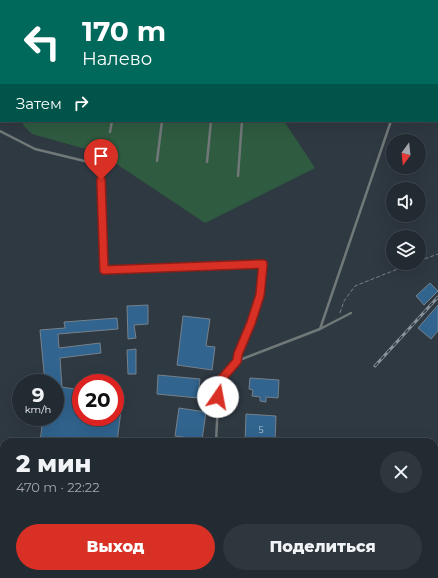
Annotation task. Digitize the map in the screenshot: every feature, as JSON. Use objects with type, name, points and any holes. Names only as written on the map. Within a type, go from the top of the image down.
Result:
[{"type":"lane","points":[[110,132],[112,122]]},
{"type":"lane","points":[[157,160],[162,122]]},
{"type":"lane","points":[[207,162],[212,122]]},
{"type":"lane","points":[[238,176],[242,122]]},
{"type":"lane","points":[[320,329],[390,122]]},
{"type":"lane","points":[[0,131],[35,149],[101,165],[104,270],[263,264],[260,295],[251,323],[238,354],[237,361]]},
{"type":"lane","points":[[216,438],[219,382],[237,361],[320,329],[339,318],[351,314]]},
{"type":"path","points":[[426,258],[438,254]]},
{"type":"path","points":[[339,318],[344,301],[355,286],[395,270]]},
{"type":"green space","points":[[24,122],[285,122],[315,168],[205,223],[100,153],[32,134],[23,125]]},
{"type":"building","points":[[430,283],[438,291],[424,305],[416,296]]},
{"type":"building","points":[[148,305],[148,324],[134,325],[136,338],[128,339],[127,306]]},
{"type":"building","points":[[438,305],[438,331],[431,339],[418,328]]},
{"type":"building","points":[[183,316],[210,319],[206,346],[215,347],[212,370],[177,365]]},
{"type":"building","points":[[117,318],[118,329],[58,334],[59,348],[100,343],[101,353],[60,358],[61,374],[44,374],[40,330],[65,328],[64,322]]},
{"type":"building","points":[[136,349],[136,374],[128,374],[127,350]]},
{"type":"building","points":[[158,375],[200,379],[198,398],[157,394]]},
{"type":"building","points":[[250,378],[279,380],[278,398],[266,397],[266,402],[260,401],[260,397],[252,396],[253,390],[249,389]]},
{"type":"building","points":[[64,387],[72,389],[72,426],[119,426],[118,438],[40,438],[42,426],[64,426]]},
{"type":"building","points":[[179,408],[206,412],[202,438],[175,436]]},
{"type":"building","points":[[246,414],[276,416],[275,438],[245,438]]},
{"type":"railway","points":[[375,366],[438,297]]},
{"type":"route","points":[[101,180],[104,270],[263,264],[260,295],[251,323],[238,354],[237,361],[219,382],[218,397]]}]
